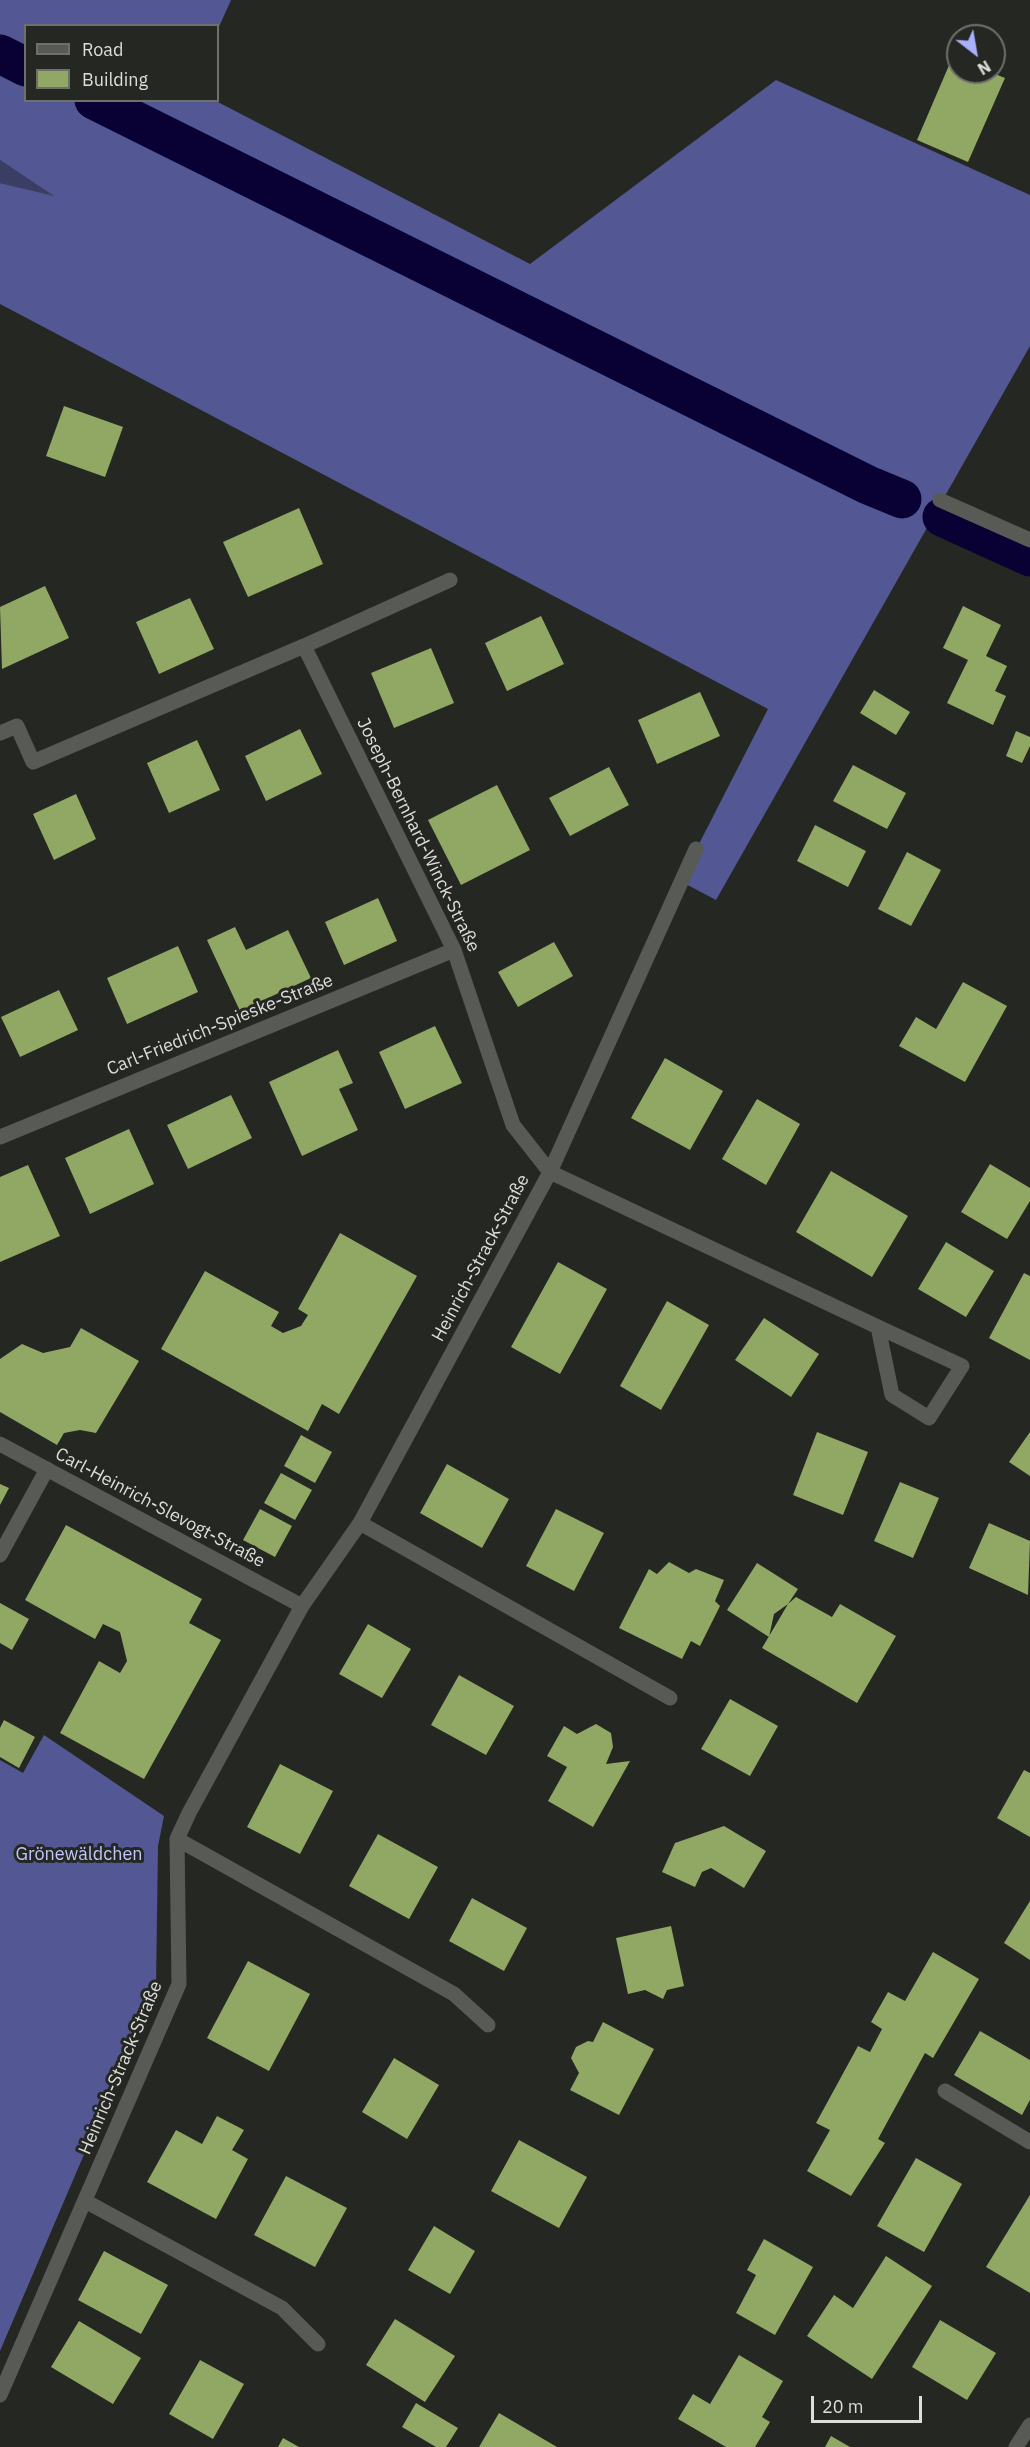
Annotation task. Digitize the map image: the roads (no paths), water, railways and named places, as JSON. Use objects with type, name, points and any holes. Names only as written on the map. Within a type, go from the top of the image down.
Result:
[{"type":"street","points":[[940,500],[1030,540]]},
{"type":"street","points":[[0,733],[17,726],[33,762],[450,580]]},
{"type":"street","name":"Joseph-Bernhard-Winck-Straße","points":[[303,646],[454,950],[513,1125],[550,1172]]},
{"type":"street","points":[[550,1172],[696,849]]},
{"type":"street","name":"Carl-Friedrich-Spieske-Straße","points":[[0,1137],[454,950]]},
{"type":"street","name":"Heinrich-Strack-Straße","points":[[0,2396],[179,1984],[177,1839],[302,1606],[360,1524],[550,1172],[962,1366],[929,1418],[892,1395],[878,1327]]},
{"type":"street","name":"Carl-Heinrich-Slevogt-Straße","points":[[0,1444],[302,1606]]},
{"type":"street","points":[[0,1555],[47,1469]]},
{"type":"street","points":[[360,1524],[670,1698]]},
{"type":"street","points":[[177,1839],[454,1994],[488,2025]]},
{"type":"street","points":[[945,2091],[1030,2142]]},
{"type":"street","points":[[85,2201],[282,2308],[318,2344]]},
{"type":"street","points":[[1016,2447],[1030,2425]]},
{"type":"waterway","points":[[0,54],[24,66]]},
{"type":"waterway","points":[[98,102],[868,485],[902,499]]},
{"type":"waterway","points":[[942,517],[1030,557]]},
{"type":"park label","name":"Grönewäldchen","points":[[79,1855]]}]
